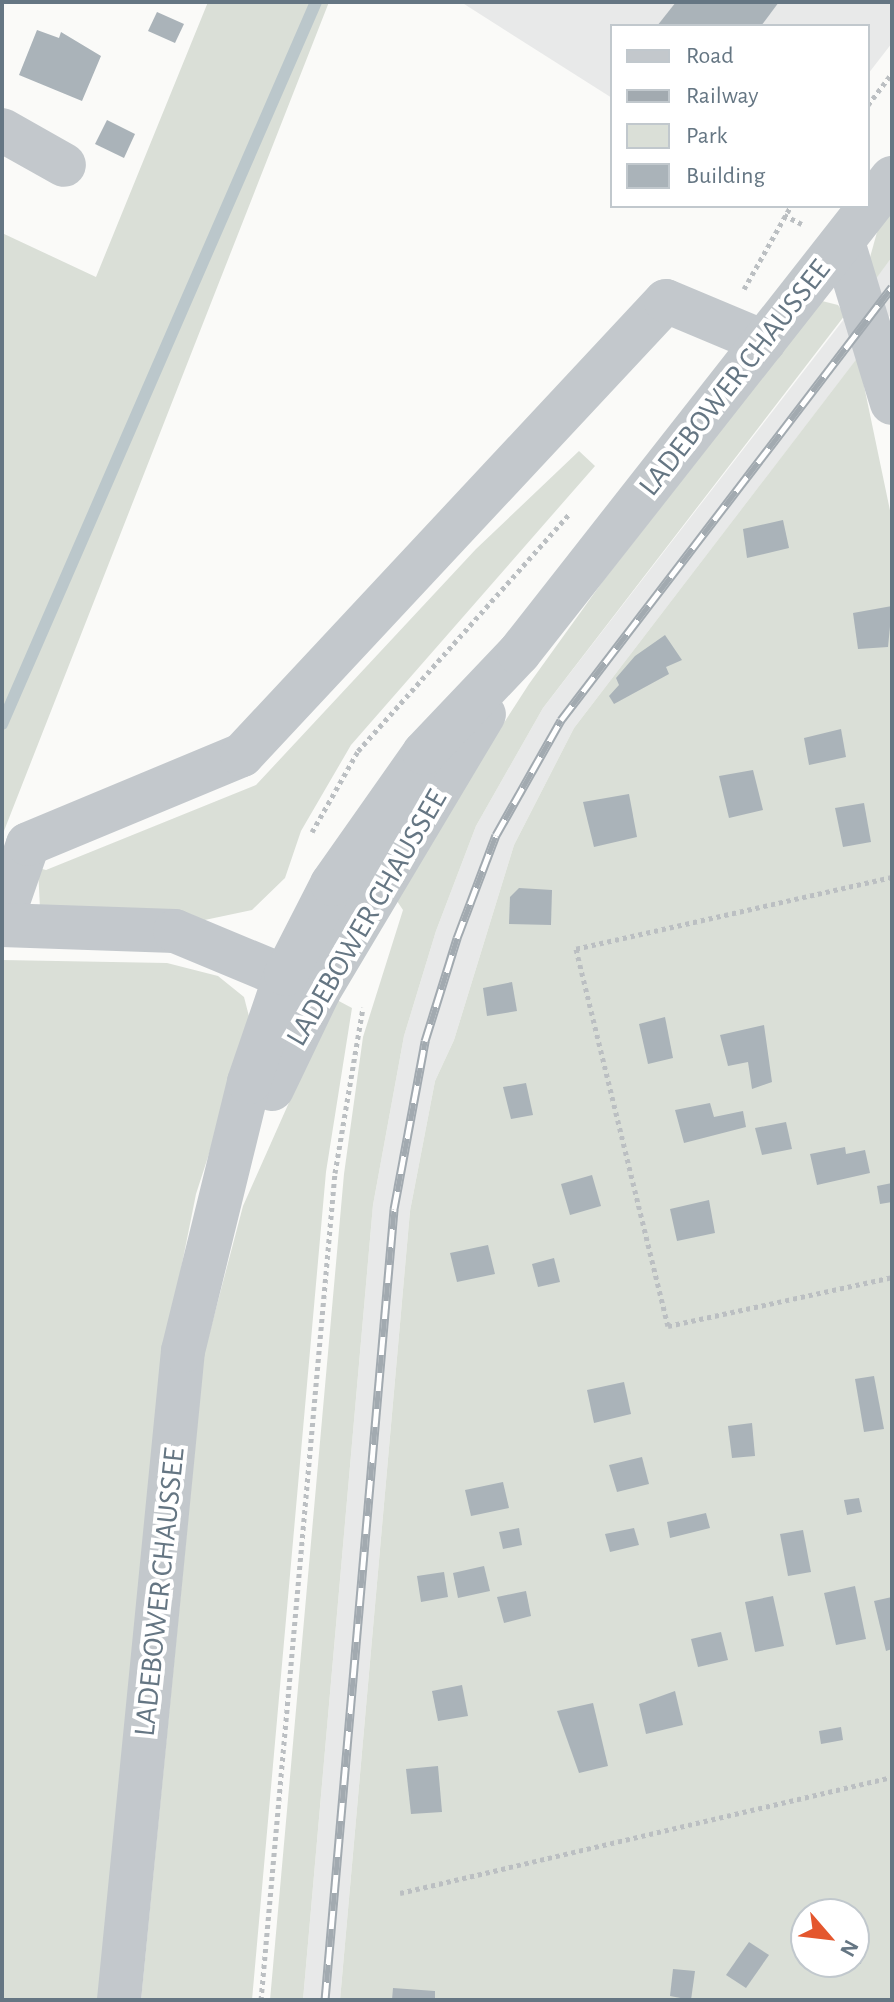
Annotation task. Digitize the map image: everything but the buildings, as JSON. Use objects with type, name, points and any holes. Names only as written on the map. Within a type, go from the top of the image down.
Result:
[{"type":"street","points":[[2,130],[64,165]]},
{"type":"street","name":"LADEBOWER CHAUSSEE","points":[[870,207],[892,178]]},
{"type":"street","name":"LADEBOWER CHAUSSEE","points":[[119,2000],[183,1351],[249,1082],[302,983],[332,884],[379,814],[424,753],[519,653],[869,208]]},
{"type":"street","points":[[843,242],[892,403]]},
{"type":"street","points":[[2,919],[28,844],[242,755],[666,301],[764,342]]},
{"type":"street","points":[[2,925],[175,931],[302,983]]},
{"type":"path","points":[[870,102],[892,73]]},
{"type":"path","points":[[724,326],[790,208]]},
{"type":"path","points":[[310,846],[311,834],[358,751],[576,506]]},
{"type":"path","points":[[892,877],[576,949],[668,1326],[892,1277]]},
{"type":"path","points":[[261,2000],[335,1173],[365,998]]},
{"type":"path","points":[[400,1893],[892,1777]]},
{"type":"shaded area","points":[[461,2],[892,2],[892,43],[870,71],[870,24],[610,24],[610,97]]},
{"type":"shaded area","points":[[892,257],[892,313],[574,728],[514,845],[454,1040],[435,1081],[410,1211],[340,2000],[303,2000],[373,1205],[404,1036],[436,931],[476,826],[543,708]]},
{"type":"green space","points":[[208,2],[329,2],[2,836],[2,233],[96,277]]},
{"type":"green space","points":[[892,209],[892,257],[875,280],[869,261],[879,225]]},
{"type":"green space","points":[[822,301],[838,305],[845,315],[543,708],[476,826],[436,931],[404,1036],[373,1205],[303,2000],[270,2000],[344,1174],[363,1037],[403,910],[393,895],[529,684],[603,581]]},
{"type":"green space","points":[[858,357],[892,520],[892,2000],[340,2000],[410,1211],[435,1081],[454,1040],[514,845],[574,728]]},
{"type":"green space","points":[[579,451],[595,466],[351,745],[301,831],[285,878],[252,910],[200,921],[40,909],[38,868],[46,870],[256,785],[476,549]]},
{"type":"green space","points":[[2,960],[167,963],[218,976],[244,997],[251,1024],[196,1194],[165,1349],[101,2000],[2,2000]]},
{"type":"green space","points":[[335,999],[352,1008],[326,1172],[252,2000],[141,2000],[204,1354],[243,1206]]},
{"type":"waterway","points":[[2,724],[316,2]]},
{"type":"railway","points":[[325,2000],[394,1209],[425,1041],[457,938],[496,835],[561,720],[892,287]]}]
